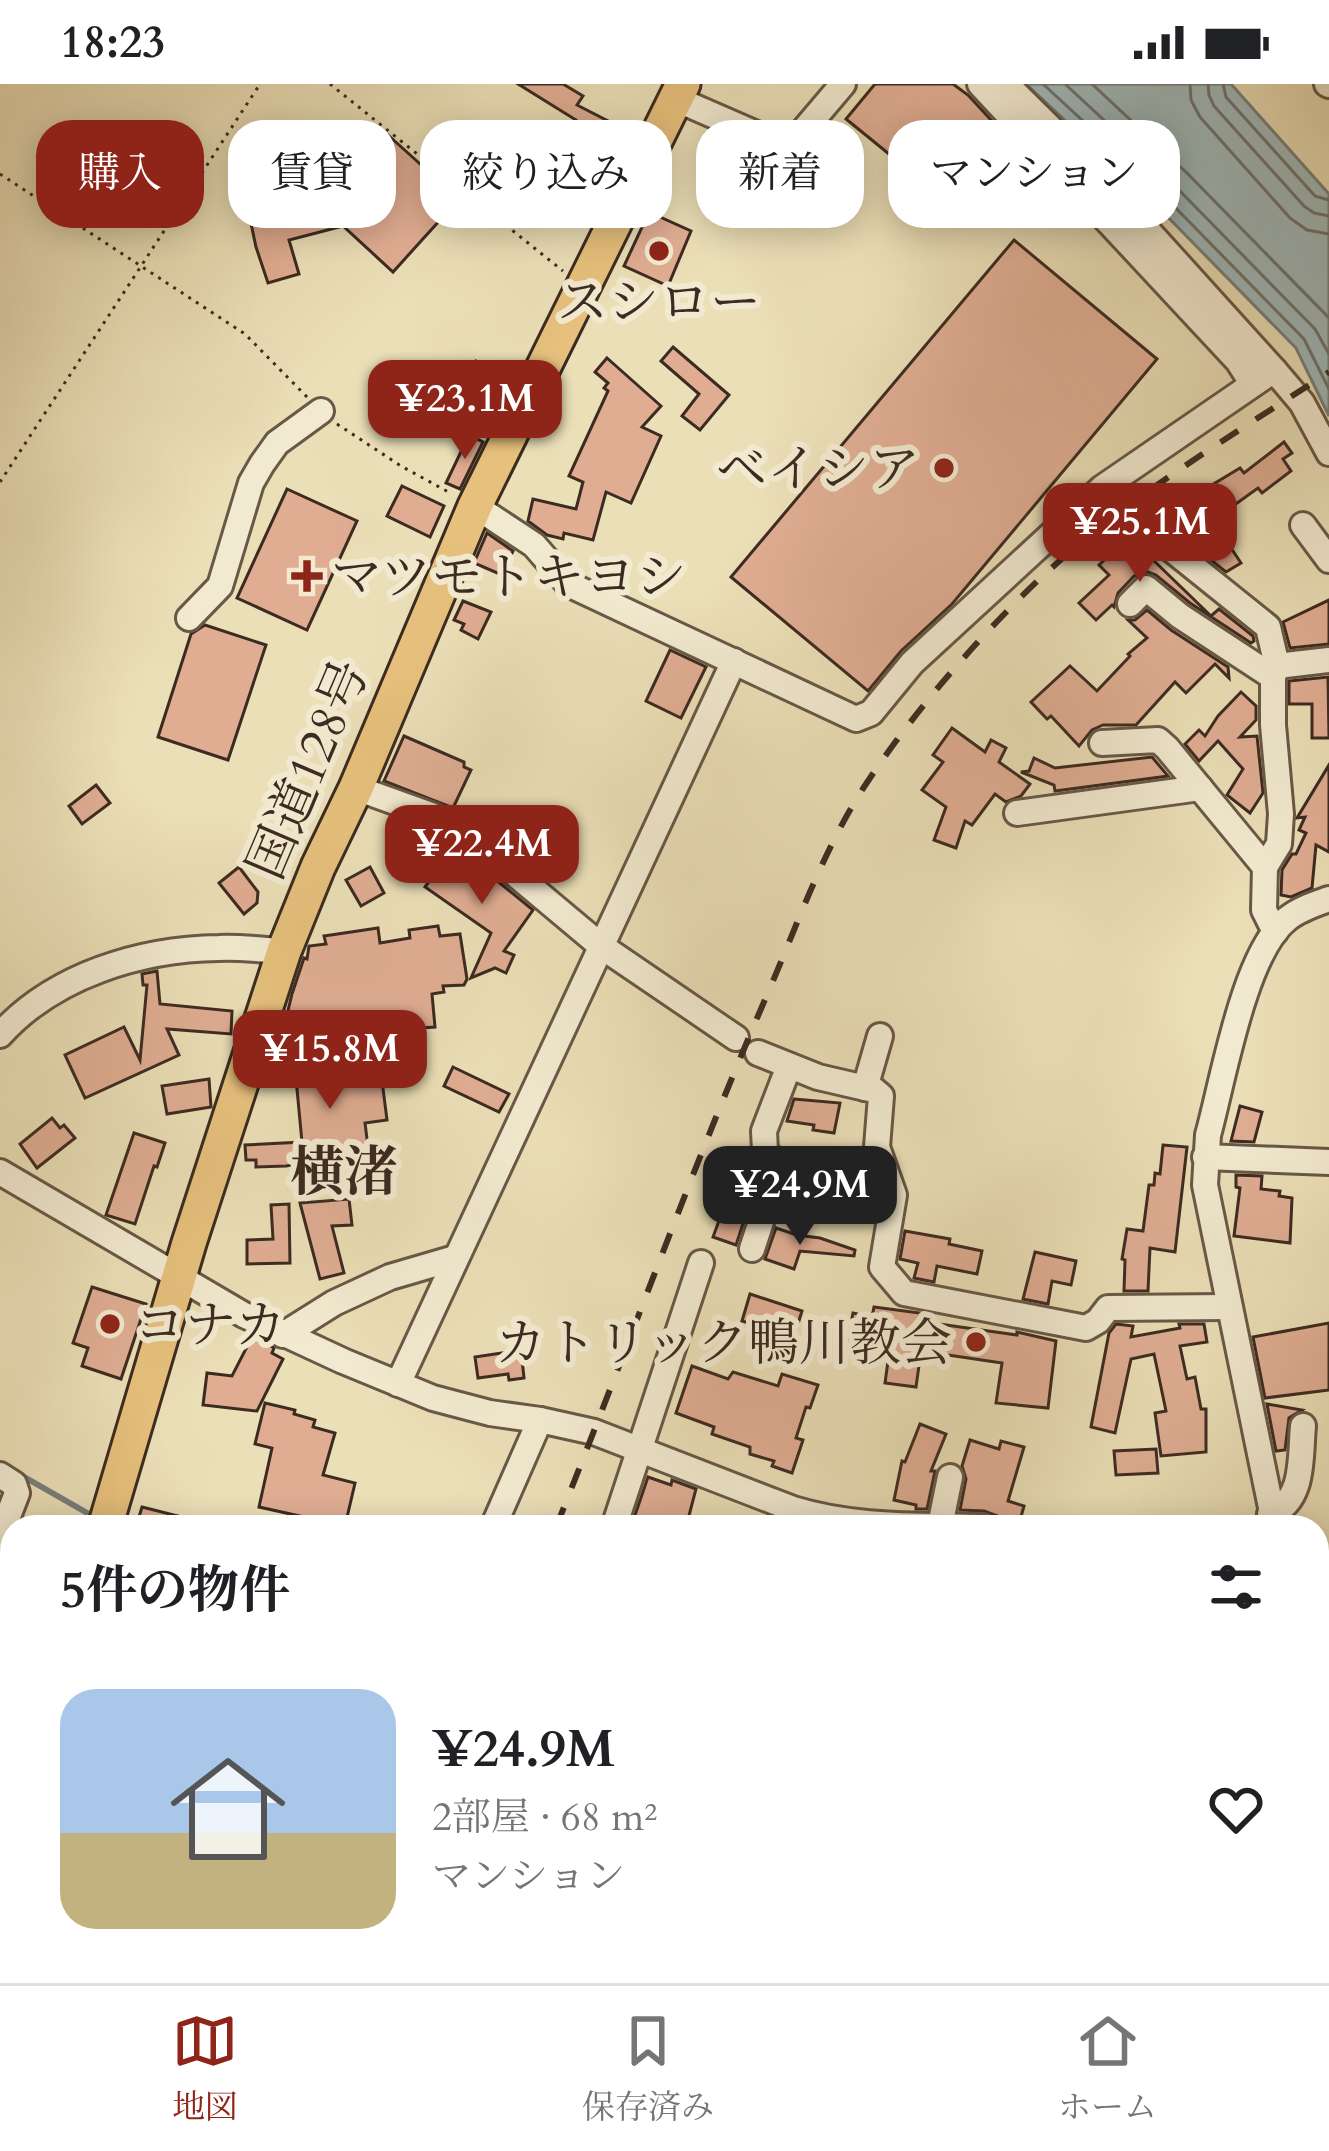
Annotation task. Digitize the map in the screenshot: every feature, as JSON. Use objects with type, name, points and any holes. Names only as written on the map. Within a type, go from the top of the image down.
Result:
[{"type":"highway","name":"国道128号","points":[[110,1512],[178,1279],[284,951],[475,506],[680,92]]},
{"type":"street","points":[[680,92],[779,144],[794,143],[843,84]]},
{"type":"street","points":[[980,84],[1238,361],[1302,403],[1329,453]]},
{"type":"street","points":[[1006,84],[1093,170],[1263,376]]},
{"type":"street","points":[[475,506],[534,545],[568,584],[856,719],[871,713],[912,663],[1102,488],[1263,376]]},
{"type":"street","points":[[189,618],[220,586],[251,483],[262,464],[277,443],[321,411]]},
{"type":"street","points":[[1304,525],[1329,560]]},
{"type":"street","points":[[1166,545],[1268,626],[1275,672],[1273,725],[1281,814],[1279,844],[1265,867],[1264,910],[1275,932]]},
{"type":"street","points":[[1130,604],[1146,589],[1180,616],[1275,672],[1329,660]]},
{"type":"street","points":[[398,1384],[734,661]]},
{"type":"street","points":[[1102,742],[1158,740],[1265,867]]},
{"type":"street","points":[[356,788],[431,815],[471,838],[601,946],[736,1037]]},
{"type":"street","points":[[1017,813],[1200,788]]},
{"type":"street","points":[[1271,1515],[1205,1185],[1205,1157],[1250,978],[1288,918],[1329,899]]},
{"type":"street","points":[[0,1035],[55,989],[110,965],[218,948],[284,951]]},
{"type":"street","points":[[865,1088],[880,1036]]},
{"type":"street","points":[[758,1053],[881,1096],[878,1147],[894,1195],[882,1267],[904,1293],[1086,1328],[1098,1322],[1108,1308],[1228,1307]]},
{"type":"street","points":[[752,1249],[777,1173],[777,1162],[765,1151],[764,1131],[788,1066]]},
{"type":"street","points":[[1205,1157],[1329,1162]]},
{"type":"street","points":[[0,1172],[178,1279],[283,1335],[433,1398],[593,1432],[784,1515]]},
{"type":"street","points":[[283,1335],[334,1303],[390,1277],[455,1258]]},
{"type":"street","points":[[618,1515],[701,1263]]},
{"type":"street","points":[[498,1515],[540,1420]]},
{"type":"street","points":[[1277,1515],[1298,1484],[1303,1426]]},
{"type":"street","points":[[0,1474],[14,1484],[17,1493],[8,1515]]},
{"type":"street","points":[[942,1515],[950,1477]]},
{"type":"path","points":[[0,482],[260,84]]},
{"type":"path","points":[[330,84],[550,262],[584,284]]},
{"type":"path","points":[[0,174],[245,334],[340,427],[475,506]]},
{"type":"water","points":[[1026,84],[1231,84],[1329,194],[1329,416],[1296,348],[1179,228],[1180,120],[1065,120]]},
{"type":"building","points":[[518,84],[563,84],[583,96],[577,105],[606,120],[576,120]]},
{"type":"building","points":[[875,84],[953,84],[991,120],[888,120],[888,153],[864,134],[864,120],[846,119]]},
{"type":"building","points":[[396,142],[420,164],[420,228],[433,228],[393,272],[345,228],[396,228]]},
{"type":"building","points":[[672,222],[691,231],[668,286],[624,266],[642,228],[672,228]]},
{"type":"building","points":[[252,228],[335,228],[289,240],[299,274],[268,283]]},
{"type":"building","name":"ベイシア","points":[[1014,240],[1157,359],[952,604],[901,651],[868,691],[731,577]]},
{"type":"building","points":[[673,347],[729,395],[700,430],[682,416],[699,394],[661,361]]},
{"type":"building","points":[[607,358],[661,406],[642,427],[661,436],[631,503],[606,492],[593,540],[564,533],[563,539],[547,535],[528,521],[533,499],[576,509],[583,482],[569,476],[608,391],[604,388],[608,383],[595,372]]},
{"type":"building","points":[[476,361],[494,369],[472,417],[445,405],[458,379],[463,382]]},
{"type":"building","points":[[469,435],[483,442],[460,489],[446,483]]},
{"type":"building","points":[[1284,442],[1292,453],[1283,459],[1291,471],[1213,521],[1241,563],[1226,572],[1176,532],[1158,526],[1202,491],[1240,468],[1244,473]]},
{"type":"building","points":[[402,486],[444,506],[430,537],[387,516]]},
{"type":"building","points":[[287,489],[357,521],[307,630],[237,598]]},
{"type":"building","points":[[487,533],[513,551],[502,575],[474,563]]},
{"type":"building","points":[[1127,539],[1211,616],[1219,609],[1254,641],[1251,643],[1190,603],[1156,575],[1148,572],[1134,576],[1118,593],[1114,607],[1096,620],[1079,603],[1109,575],[1099,565]]},
{"type":"building","points":[[1329,600],[1329,644],[1290,648],[1283,622]]},
{"type":"building","points":[[463,601],[491,612],[478,639],[454,620]]},
{"type":"building","points":[[1147,610],[1228,667],[1229,678],[1215,664],[1186,693],[1175,682],[1136,725],[1103,725],[1079,746],[1031,702],[1070,666],[1097,691],[1147,638],[1128,620]]},
{"type":"building","points":[[205,625],[266,645],[228,760],[158,737],[191,634]]},
{"type":"building","points":[[670,650],[706,667],[681,718],[646,701]]},
{"type":"building","points":[[1328,677],[1329,738],[1312,738],[1312,704],[1289,704],[1289,681]]},
{"type":"building","points":[[1241,692],[1256,706],[1256,720],[1240,737],[1257,736],[1263,793],[1250,813],[1227,795],[1243,769],[1218,741],[1199,761],[1185,744],[1199,730],[1205,736]]},
{"type":"building","points":[[952,728],[985,752],[991,740],[1006,748],[999,762],[1030,784],[1021,796],[1006,802],[995,794],[972,825],[965,821],[956,848],[934,840],[946,807],[922,790],[943,762],[933,755]]},
{"type":"building","points":[[404,736],[464,762],[471,770],[453,808],[384,781]]},
{"type":"building","points":[[1152,757],[1168,776],[1055,791],[1054,785],[1021,772],[1029,771],[1034,758],[1055,768]]},
{"type":"building","points":[[1329,765],[1329,852],[1316,845],[1312,888],[1291,897],[1281,895],[1282,870],[1306,833],[1299,830],[1305,817],[1297,818]]},
{"type":"building","points":[[96,785],[110,803],[82,824],[69,806]]},
{"type":"building","points":[[458,849],[533,910],[504,951],[514,955],[506,973],[495,968],[471,978],[491,933],[425,887]]},
{"type":"building","points":[[239,867],[258,892],[257,903],[244,914],[219,883]]},
{"type":"building","points":[[370,867],[384,893],[361,906],[346,880]]},
{"type":"building","points":[[438,926],[440,936],[460,934],[467,979],[464,985],[443,986],[444,992],[432,994],[435,1027],[405,1029],[404,1017],[374,1022],[379,1057],[282,1035],[309,946],[326,944],[324,936],[378,928],[380,943],[410,938],[409,930]]},
{"type":"building","points":[[157,971],[160,1004],[232,1011],[231,1034],[167,1029],[179,1055],[85,1098],[65,1055],[124,1027],[140,1060],[147,985],[143,985],[142,974]]},
{"type":"building","points":[[379,1057],[387,1120],[365,1123],[368,1147],[303,1156],[303,1163],[286,1166],[256,1167],[256,1160],[246,1160],[245,1145],[302,1142],[295,1068]]},
{"type":"building","points":[[453,1067],[509,1094],[499,1112],[444,1086]]},
{"type":"building","points":[[209,1079],[211,1107],[167,1114],[162,1086]]},
{"type":"building","points":[[794,1099],[840,1103],[834,1133],[787,1121]]},
{"type":"building","points":[[1240,1106],[1262,1112],[1254,1142],[1231,1141]]},
{"type":"building","points":[[52,1118],[75,1138],[37,1168],[20,1144]]},
{"type":"building","points":[[134,1133],[165,1143],[135,1224],[106,1215]]},
{"type":"building","points":[[1163,1145],[1187,1147],[1175,1252],[1150,1248],[1148,1291],[1124,1291],[1127,1229],[1143,1231],[1149,1185],[1154,1185],[1155,1173],[1160,1174]]},
{"type":"building","points":[[799,1166],[831,1181],[820,1204],[802,1196],[799,1203],[786,1197]]},
{"type":"building","points":[[1236,1175],[1262,1176],[1261,1189],[1292,1198],[1290,1243],[1234,1236],[1240,1188]]},
{"type":"building","points":[[734,1184],[754,1190],[736,1245],[713,1237],[720,1218],[724,1220]]},
{"type":"building","points":[[349,1199],[352,1225],[332,1226],[344,1273],[320,1279],[300,1203]]},
{"type":"building","points":[[289,1204],[290,1263],[247,1264],[247,1240],[273,1239],[271,1205]]},
{"type":"building","points":[[776,1228],[855,1250],[854,1256],[800,1251],[794,1269],[765,1259]]},
{"type":"building","points":[[905,1231],[982,1251],[977,1274],[937,1266],[934,1282],[914,1278],[918,1263],[900,1259]]},
{"type":"building","points":[[1035,1252],[1076,1261],[1071,1285],[1052,1281],[1048,1304],[1023,1299]]},
{"type":"building","name":"コナカ","points":[[92,1287],[146,1304],[121,1379],[82,1366],[88,1348],[73,1343]]},
{"type":"building","points":[[750,1294],[802,1311],[794,1337],[742,1321]]},
{"type":"building","points":[[874,1307],[927,1314],[925,1322],[1056,1341],[1048,1408],[996,1403],[1002,1363],[921,1351],[916,1387],[885,1383],[890,1347],[848,1339],[853,1313],[872,1317]]},
{"type":"building","points":[[1329,1323],[1329,1390],[1265,1398],[1253,1337]]},
{"type":"building","points":[[1116,1324],[1133,1326],[1131,1337],[1180,1328],[1179,1324],[1204,1324],[1207,1342],[1180,1346],[1187,1379],[1195,1377],[1201,1409],[1206,1409],[1206,1452],[1161,1456],[1155,1413],[1166,1411],[1154,1354],[1131,1359],[1115,1433],[1091,1427],[1109,1333]]},
{"type":"building","points":[[252,1337],[274,1348],[272,1353],[283,1359],[257,1411],[203,1405],[207,1373],[232,1376]]},
{"type":"building","points":[[521,1350],[524,1378],[509,1380],[508,1374],[478,1378],[475,1357]]},
{"type":"building","points":[[692,1366],[728,1379],[733,1372],[778,1386],[782,1374],[818,1385],[796,1438],[803,1440],[792,1473],[750,1454],[750,1447],[712,1434],[714,1427],[676,1413]]},
{"type":"building","points":[[265,1403],[295,1410],[294,1414],[315,1420],[313,1427],[335,1433],[323,1475],[355,1483],[348,1515],[295,1515],[259,1507],[272,1448],[255,1444]]},
{"type":"building","points":[[1267,1404],[1302,1410],[1289,1418],[1285,1450],[1276,1451]]},
{"type":"building","points":[[920,1424],[946,1434],[931,1471],[935,1471],[927,1509],[894,1500],[902,1461]]},
{"type":"building","points":[[970,1440],[999,1449],[1001,1441],[1024,1447],[1008,1501],[1024,1506],[1022,1515],[960,1510],[966,1479],[962,1466]]},
{"type":"building","points":[[1156,1449],[1158,1473],[1116,1475],[1114,1451]]},
{"type":"building","points":[[648,1477],[696,1489],[689,1515],[635,1515]]},
{"type":"building","points":[[142,1507],[174,1515],[140,1515]]},
{"type":"waterway","points":[[19,1474],[91,1515]]},
{"type":"railway","points":[[561,1515],[742,1055],[825,858],[866,784],[959,663],[1057,563],[1170,476],[1329,372]]},
{"type":"place","name":"スシロー","points":[[659,251]]},
{"type":"place","name":"ベイシア","points":[[944,468]]},
{"type":"place","name":"マツモトキヨシ","points":[[307,576]]},
{"type":"place","name":"コナカ","points":[[110,1324]]},
{"type":"place","name":"カトリック鴨川教会","points":[[976,1342]]},
{"type":"district","name":"横渚","points":[[344,1171]]}]
